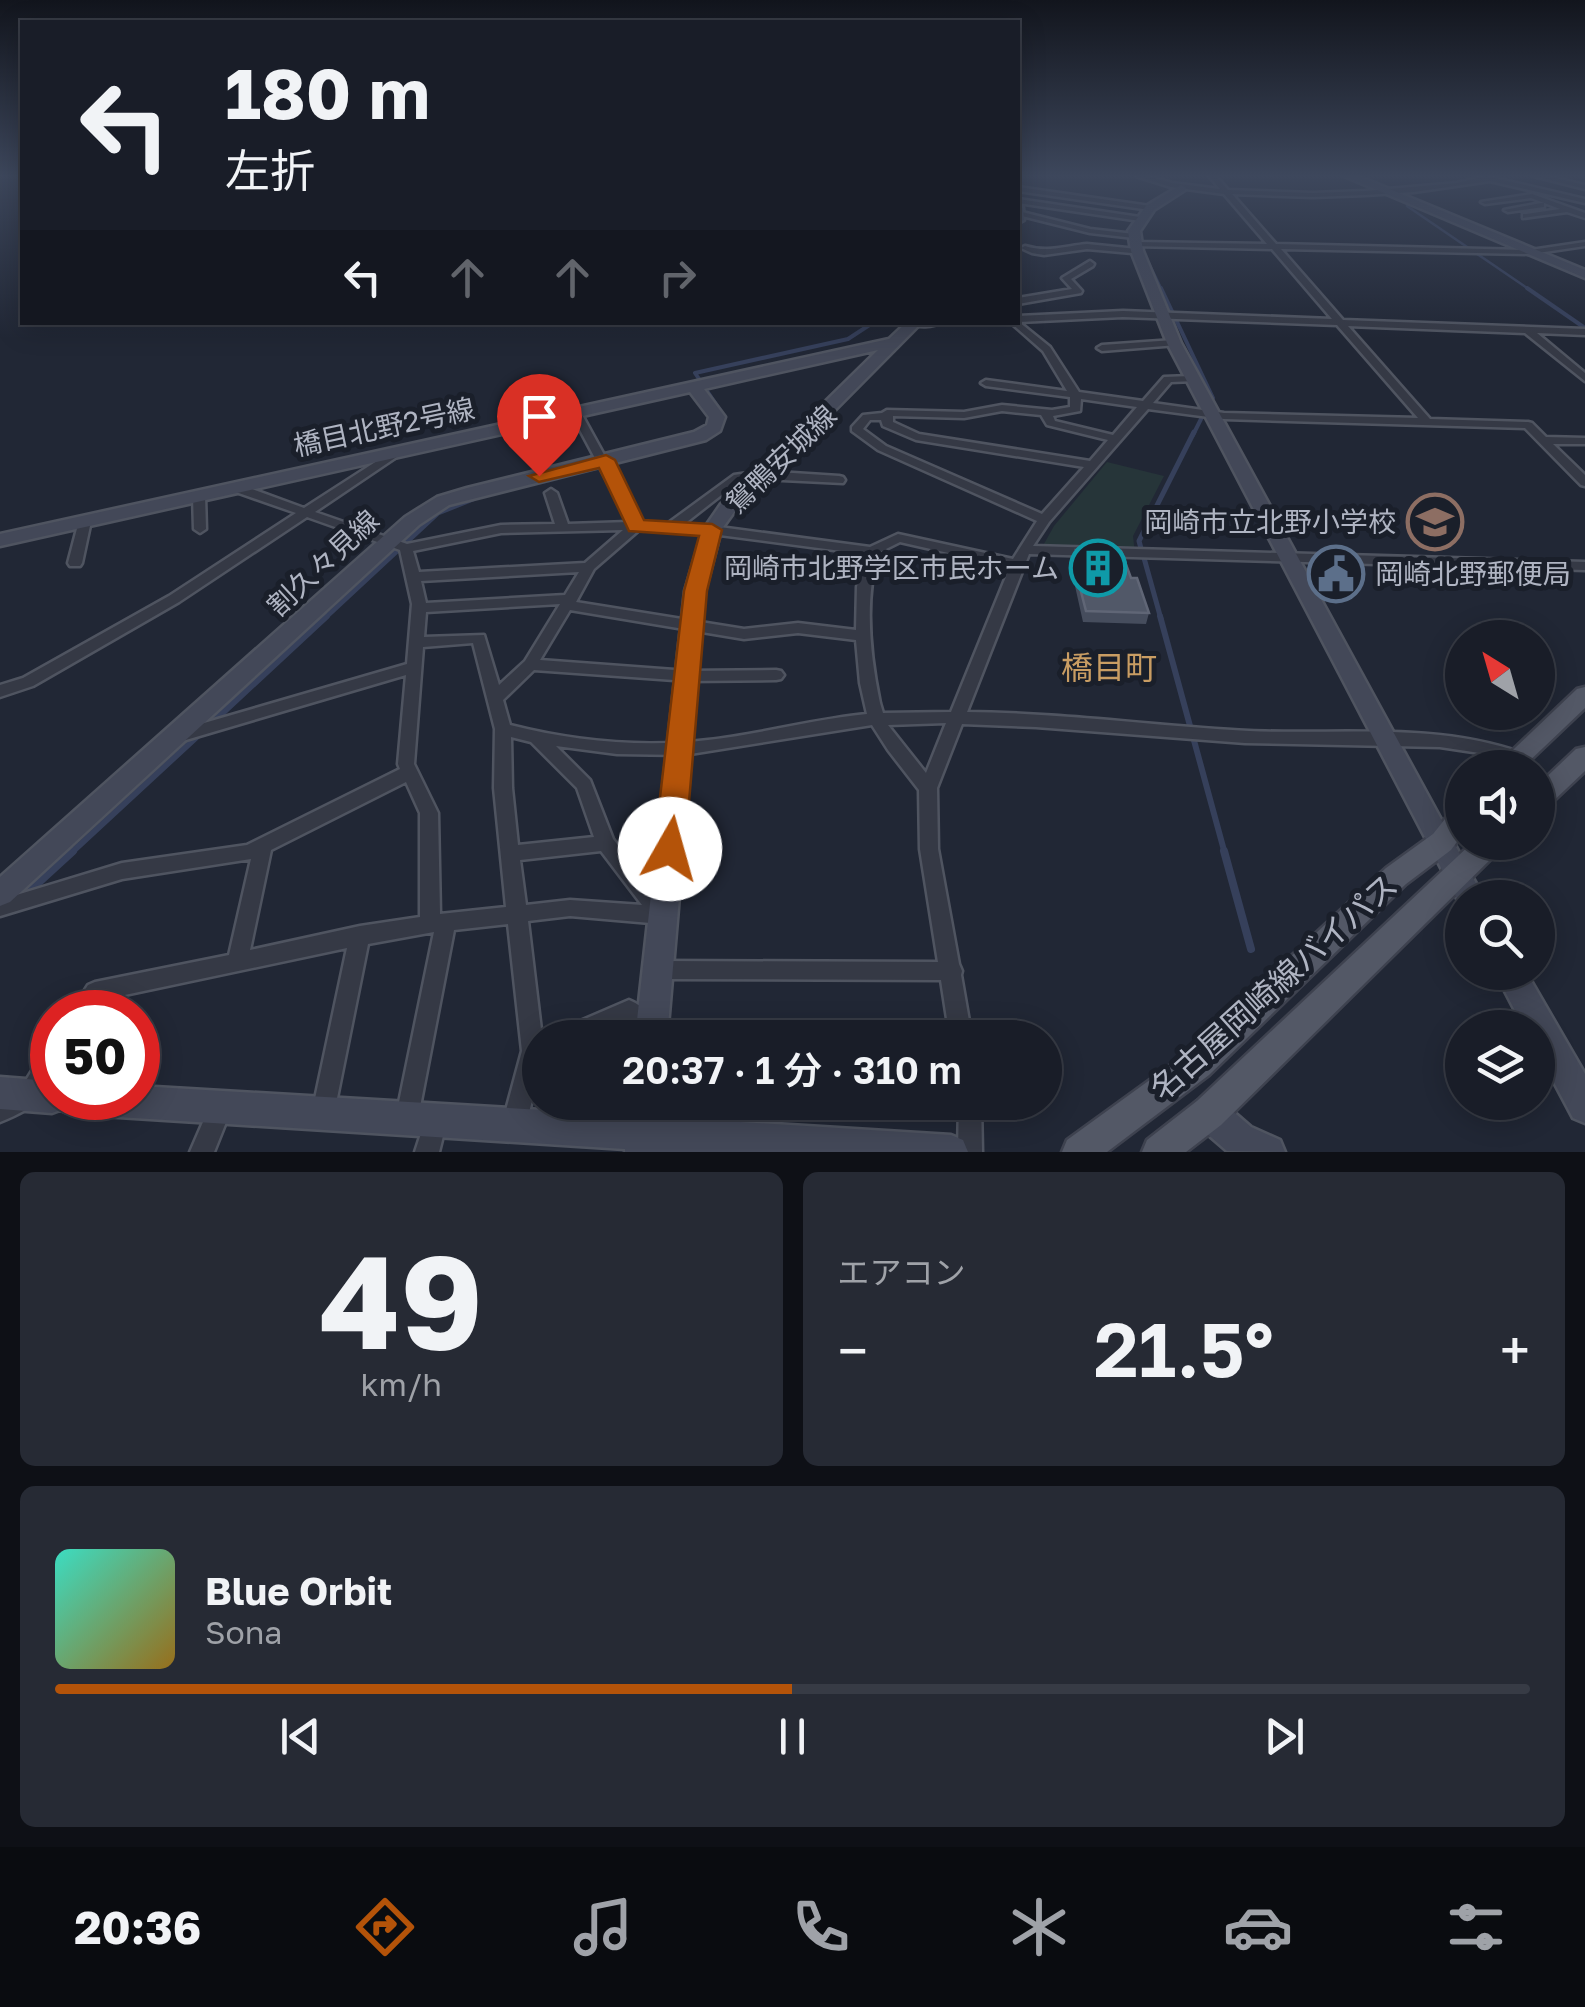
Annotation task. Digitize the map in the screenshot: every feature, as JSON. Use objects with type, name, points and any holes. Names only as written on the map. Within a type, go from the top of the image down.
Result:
[{"type":"main road","points":[[1524,750],[1585,695]]},
{"type":"main road","points":[[1555,784],[1585,756]]},
{"type":"main road","name":"名古屋岡崎線バイパス","points":[[1079,1152],[1198,1064],[1396,876],[1445,838]]},
{"type":"main road","name":"名古屋岡崎線バイパス","points":[[1158,1152],[1209,1113],[1445,904]]},
{"type":"street","points":[[1086,230],[1136,243],[1531,252],[1585,244]]},
{"type":"street","points":[[1140,230],[1136,243],[1191,379],[1462,880]]},
{"type":"street","points":[[1260,230],[1427,422]]},
{"type":"street","points":[[1478,230],[1585,274]]},
{"type":"street","points":[[1024,248],[1041,256],[1092,246],[1110,252],[1136,243]]},
{"type":"street","points":[[1020,301],[1078,290],[1066,278],[1090,264]]},
{"type":"street","points":[[1020,292],[1041,287]]},
{"type":"street","points":[[1020,321],[1164,315],[1585,332]]},
{"type":"street","name":"鴛鴨安城線","points":[[652,1020],[695,591],[712,530],[913,325]]},
{"type":"street","points":[[1020,325],[1047,349],[1075,396],[1076,409],[1045,412],[1002,408],[964,415],[905,411],[868,417],[856,429],[882,448],[1044,520]]},
{"type":"street","points":[[1528,330],[1585,378]]},
{"type":"street","name":"橋目北野2号線","points":[[0,540],[897,342]]},
{"type":"street","points":[[1102,348],[1174,342]]},
{"type":"street","points":[[959,1020],[928,849],[928,788],[953,718],[1020,557],[1044,520],[1168,380],[1191,379]]},
{"type":"street","points":[[986,383],[1209,414],[1528,426],[1585,482]]},
{"type":"street","name":"割久々見線","points":[[0,894],[443,501],[700,436],[714,428],[717,417],[693,386]]},
{"type":"street","points":[[1045,412],[1051,423],[1116,438]]},
{"type":"street","points":[[576,413],[606,460],[636,526]]},
{"type":"street","points":[[887,416],[887,424],[916,437],[1094,464]]},
{"type":"street","points":[[998,434],[998,450]]},
{"type":"street","points":[[1543,440],[1585,441]]},
{"type":"street","points":[[0,691],[28,682],[174,599],[394,454]]},
{"type":"street","points":[[670,528],[734,479],[762,475],[839,480]]},
{"type":"street","points":[[237,488],[398,544],[501,529],[636,526],[712,530],[872,551],[898,538],[1020,557],[1286,558],[1585,566]]},
{"type":"street","points":[[551,493],[563,528]]},
{"type":"street","points":[[199,496],[200,529]]},
{"type":"street","points":[[75,563],[85,522]]},
{"type":"street","points":[[494,698],[530,665],[589,566],[636,526]]},
{"type":"street","points":[[398,544],[412,576],[418,608],[406,764],[429,813],[438,923],[424,1130]]},
{"type":"street","points":[[872,551],[863,584],[864,636],[877,719],[928,788]]},
{"type":"street","points":[[412,576],[589,566]]},
{"type":"street","points":[[418,608],[569,602],[744,634],[798,628],[864,636]]},
{"type":"street","points":[[415,642],[479,638],[503,729],[502,788],[532,1020]]},
{"type":"street","points":[[530,665],[688,676],[776,675]]},
{"type":"street","points":[[178,736],[413,667]]},
{"type":"street","points":[[503,729],[538,739],[682,749],[877,719],[953,718],[1496,750]]},
{"type":"street","points":[[538,739],[584,785],[605,843],[662,915]]},
{"type":"street","points":[[0,908],[122,870],[250,852],[410,772]]},
{"type":"street","points":[[510,854],[605,843]]},
{"type":"street","points":[[238,960],[263,846]]},
{"type":"street","points":[[104,990],[360,935],[438,923],[570,908],[662,915]]},
{"type":"street","points":[[323,1114],[360,935]]},
{"type":"street","points":[[656,970],[952,971]]},
{"type":"street","points":[[1520,990],[1585,1106]]},
{"type":"street","points":[[606,1020],[629,1010],[638,1020]]},
{"type":"street","points":[[0,1111],[27,1095]]},
{"type":"street","points":[[514,1126],[522,1098]]},
{"type":"street","points":[[160,1103],[323,1114],[424,1130],[514,1126],[644,1129],[951,1152]]},
{"type":"street","points":[[202,1152],[222,1106]]},
{"type":"street","points":[[1209,1113],[1238,1139],[1268,1152]]},
{"type":"street","points":[[970,1120],[970,1152]]},
{"type":"shaded area","points":[[1107,462],[1164,476],[1133,536],[1135,553],[1040,551],[1054,526]]},
{"type":"building","points":[[1076,550],[1121,551],[1131,578],[1137,578],[1149,613],[1086,611],[1077,576],[1084,576]]},
{"type":"waterway","points":[[1442,230],[1530,290]]},
{"type":"waterway","points":[[1143,251],[1162,290]]},
{"type":"waterway","points":[[1161,288],[1213,398],[1210,403]]},
{"type":"waterway","points":[[1527,288],[1585,328]]},
{"type":"waterway","points":[[719,430],[722,413],[695,373],[848,339],[869,325]]},
{"type":"waterway","points":[[1193,435],[1204,413]]},
{"type":"waterway","points":[[1142,552],[1139,541],[1194,432]]},
{"type":"waterway","points":[[324,619],[438,513],[473,499]]},
{"type":"waterway","points":[[1144,558],[1161,619]]},
{"type":"waterway","points":[[214,721],[327,616]]},
{"type":"waterway","points":[[1160,616],[1225,854]]},
{"type":"waterway","points":[[70,854],[202,732]]},
{"type":"waterway","points":[[26,894],[73,851]]},
{"type":"waterway","points":[[1224,851],[1251,949]]},
{"type":"place","name":"岡崎市立北野小学校","points":[[1435,522]]},
{"type":"place","name":"岡崎市北野学区市民ホーム","points":[[1098,568]]},
{"type":"place","name":"岡崎北野郵便局","points":[[1336,574]]},
{"type":"district","name":"橋目町","points":[[1109,668]]},
{"type":"route","points":[[539,476],[606,460],[636,526],[712,530],[695,591],[670,849]]}]
